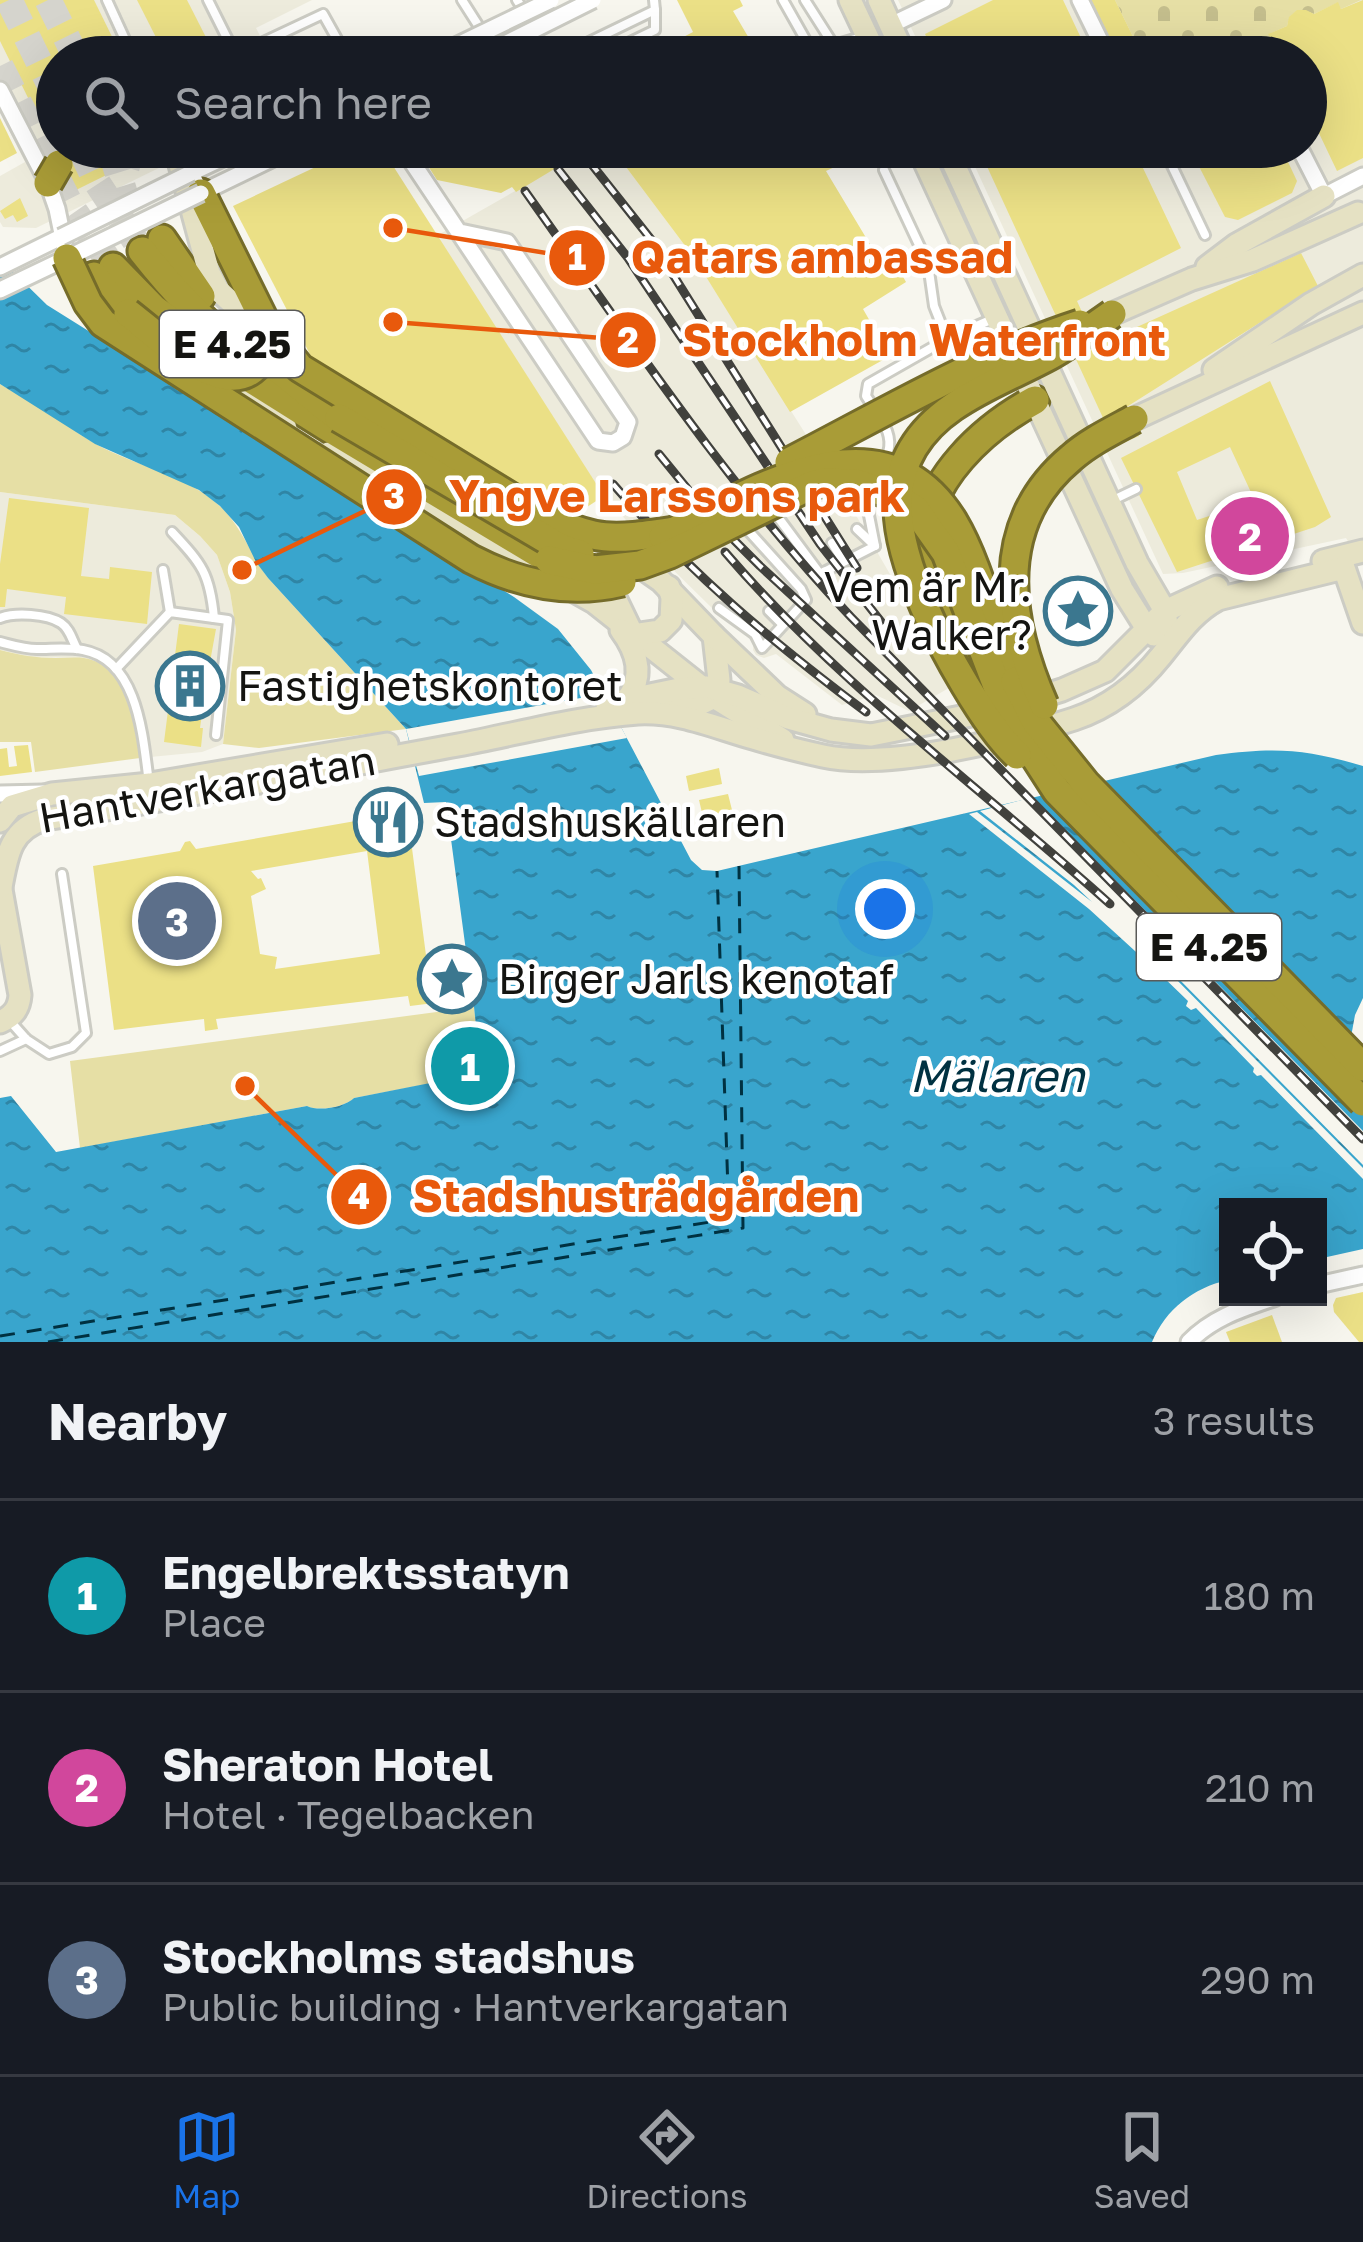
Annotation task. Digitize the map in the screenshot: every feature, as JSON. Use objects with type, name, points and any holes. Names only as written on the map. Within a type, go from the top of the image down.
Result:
[{"type":"highway","points":[[196,183],[268,328],[300,368],[572,530],[616,539],[675,531]]},
{"type":"highway","name":"E 4.25","points":[[152,245],[218,334],[332,422],[549,560],[596,570],[640,565],[824,482],[874,488],[915,509],[946,553],[1008,715],[1363,1102]]},
{"type":"highway","points":[[64,247],[88,303],[103,322],[500,574],[566,588],[602,587],[672,562],[727,528]]},
{"type":"highway","name":"E 4.25","points":[[268,328],[268,350],[258,366],[245,376],[217,376],[106,294],[104,272],[232,367],[332,422],[561,548],[584,555],[636,550],[757,488],[821,466],[871,465],[924,485],[965,546],[1006,661],[1028,709],[1057,751],[1069,785],[1363,1067]]},
{"type":"highway","points":[[1069,785],[1007,747],[931,622],[901,542],[898,497],[908,458],[919,440],[952,408],[1054,353],[1112,314]]},
{"type":"highway","points":[[757,488],[786,464],[974,368],[1046,335],[1112,314]]},
{"type":"highway","points":[[980,703],[936,593],[925,543],[932,507],[950,472],[995,428],[1035,400]]},
{"type":"highway","points":[[1069,785],[1016,615],[1013,567],[1021,528],[1033,501],[1070,458],[1147,413]]},
{"type":"street","points":[[477,36],[551,0]]},
{"type":"street","points":[[523,15],[593,0]]},
{"type":"street","points":[[850,0],[866,35],[943,0]]},
{"type":"street","points":[[879,0],[896,36]]},
{"type":"street","points":[[1080,0],[1098,36]]},
{"type":"street","points":[[0,90],[36,147]]},
{"type":"street","points":[[49,168],[64,247]]},
{"type":"street","points":[[178,168],[218,290],[295,360],[631,557],[665,584],[777,696],[832,730]]},
{"type":"street","points":[[196,183],[217,168]]},
{"type":"street","points":[[0,290],[64,247],[238,168]]},
{"type":"street","points":[[416,168],[598,440],[613,443],[623,437],[628,422],[507,242],[460,232]]},
{"type":"street","points":[[928,168],[1122,589],[1164,639]]},
{"type":"street","points":[[617,707],[701,721],[843,759],[880,760],[1000,739],[1100,709],[1120,698],[1164,639],[1165,611],[1137,563],[956,168]]},
{"type":"street","points":[[1310,168],[1324,196]]},
{"type":"street","points":[[1192,279],[1236,245],[1363,176]]},
{"type":"street","points":[[1112,314],[1358,213]]},
{"type":"street","points":[[152,245],[196,233]]},
{"type":"street","points":[[0,267],[64,247]]},
{"type":"street","points":[[1147,413],[1363,274]]},
{"type":"street","points":[[153,308],[290,432],[617,614],[633,634],[796,748]]},
{"type":"street","points":[[997,317],[1013,315],[1032,332]]},
{"type":"street","points":[[1147,413],[1358,315]]},
{"type":"street","points":[[1035,400],[1054,402],[1076,427]]},
{"type":"street","points":[[562,515],[609,583],[636,655],[638,677],[617,707]]},
{"type":"street","points":[[1165,611],[1228,583],[1362,556]]},
{"type":"street","points":[[617,707],[711,691],[788,718],[871,735],[980,703],[1062,691],[1164,639],[1218,599],[1344,568],[1363,622]]},
{"type":"street","points":[[617,614],[639,586],[650,581],[665,584],[673,598],[671,620],[660,631],[633,634]]},
{"type":"street","points":[[656,713],[702,703],[719,680],[714,636]]},
{"type":"street","name":"Hantverkargatan","points":[[1,812],[28,824],[151,793],[617,707]]},
{"type":"street","name":"Hantverkargatan","points":[[1,812],[52,794],[151,793]]},
{"type":"street","points":[[7,1018],[20,1004],[20,995],[0,885],[10,849],[28,824]]},
{"type":"street","points":[[1327,1283],[1363,1275]]},
{"type":"street","points":[[1189,1342],[1220,1317],[1251,1306]]},
{"type":"lane","points":[[107,0],[123,36]]},
{"type":"lane","points":[[208,0],[226,36]]},
{"type":"lane","points":[[462,0],[483,33]]},
{"type":"lane","points":[[782,0],[803,36]]},
{"type":"lane","points":[[805,0],[826,36]]},
{"type":"lane","points":[[597,36],[654,5],[655,30],[643,36]]},
{"type":"lane","points":[[276,36],[323,14],[335,36]]},
{"type":"lane","points":[[1173,168],[1205,235]]},
{"type":"lane","points":[[884,170],[928,264],[934,306],[947,338]]},
{"type":"lane","points":[[875,546],[866,500],[890,452],[889,432],[866,396],[868,384],[947,338],[997,317]]},
{"type":"lane","points":[[757,488],[820,574],[875,546]]},
{"type":"lane","points":[[1110,501],[1136,489]]},
{"type":"lane","points":[[719,608],[755,634],[763,648],[806,600],[802,589],[749,530],[727,528]]},
{"type":"lane","points":[[857,529],[875,546]]},
{"type":"lane","points":[[172,532],[195,556],[211,584],[214,618]]},
{"type":"lane","points":[[832,543],[843,561]]},
{"type":"lane","points":[[164,570],[170,612]]},
{"type":"lane","points":[[769,611],[782,624]]},
{"type":"lane","points":[[170,612],[228,620],[216,735]]},
{"type":"lane","points":[[116,669],[170,612]]},
{"type":"lane","points":[[0,617],[56,620],[67,628],[77,650]]},
{"type":"lane","points":[[0,642],[31,649],[86,650],[116,669],[137,713],[151,793]]},
{"type":"lane","points":[[7,1018],[26,1039],[50,1054],[72,1047],[86,1033],[62,874]]},
{"type":"lane","points":[[0,1051],[26,1039]]},
{"type":"shaded area","points":[[0,0],[312,0],[256,28],[260,36],[36,36],[36,168],[159,168],[36,228],[3,227],[0,222],[0,176],[25,162],[0,112]]},
{"type":"shaded area","points":[[898,0],[1363,0],[1363,566],[1346,538],[1163,574],[976,168],[1327,168],[1327,36],[915,36]]},
{"type":"shaded area","points":[[555,168],[627,168],[695,259],[846,498],[954,685],[909,711],[876,695],[842,705],[776,654],[756,655],[754,636],[715,611],[604,496],[431,239]]},
{"type":"shaded area","points":[[0,492],[175,515],[217,555],[236,630],[223,744],[202,752],[140,758],[133,718],[112,673],[86,658],[30,657],[0,650]]},
{"type":"green space","points":[[1115,0],[1361,0],[1341,9],[1337,3],[1314,14],[1296,12],[1287,26],[1270,36],[1133,36]]},
{"type":"green space","points":[[0,384],[96,444],[208,496],[235,524],[268,578],[406,729],[259,748],[223,744],[236,630],[217,555],[175,515],[0,492]]},
{"type":"green space","points":[[0,650],[99,663],[119,683],[126,698],[140,758],[35,772],[31,742],[0,742]]},
{"type":"green space","points":[[474,1007],[481,1074],[354,1098],[331,1108],[307,1106],[80,1148],[70,1061]]},
{"type":"water","name":"Mälaren","points":[[0,259],[47,305],[558,629],[591,670],[691,860],[702,870],[717,871],[1216,755],[1290,751],[1363,766],[1363,998],[1351,1037],[1363,1049],[1363,1249],[1327,1257],[1327,1198],[1219,1198],[1219,1283],[1182,1302],[1152,1342],[0,1342],[0,1098],[11,1096],[56,1152],[307,1106],[332,1108],[354,1098],[481,1073],[472,953],[466,951],[446,802],[424,803],[406,729],[268,578],[239,527],[220,506],[199,490],[95,444],[0,384]]},
{"type":"pier","points":[[603,694],[627,738],[419,776],[406,729]]},
{"type":"pier","points":[[1033,797],[1363,1131],[1363,1165],[1164,967],[1363,1168],[1363,1179],[1253,1072],[1196,1008],[1186,1006],[1188,1001],[1158,972],[1089,909],[969,814],[977,812],[1092,902],[980,811]]},
{"type":"building","points":[[0,0],[94,0],[112,36],[36,36],[36,114],[0,41]]},
{"type":"building","points":[[137,0],[187,0],[205,36],[155,36]]},
{"type":"building","points":[[677,0],[740,0],[743,6],[733,11],[748,36],[685,36],[693,32]]},
{"type":"building","points":[[993,0],[1063,0],[1080,36],[926,36]]},
{"type":"building","points":[[1091,0],[1115,0],[1133,36],[1109,36]]},
{"type":"building","points":[[1363,0],[1363,158],[1337,171],[1327,150],[1327,36],[1268,34],[1287,26],[1297,10],[1314,14],[1338,2],[1341,9]]},
{"type":"building","points":[[0,118],[17,153],[0,162]]},
{"type":"building","points":[[63,168],[121,168],[74,191]]},
{"type":"building","points":[[314,168],[394,168],[604,496],[573,516],[315,364],[233,206]]},
{"type":"building","points":[[429,168],[556,168],[516,192],[512,187],[501,193],[437,180]]},
{"type":"building","points":[[627,168],[832,168],[826,171],[877,256],[888,250],[906,282],[863,309],[890,356],[790,412],[695,259]]},
{"type":"building","points":[[988,168],[1143,168],[1181,248],[1077,301],[1097,345],[1301,253],[1318,286],[1125,408],[1139,436],[1116,446]]},
{"type":"building","points":[[1200,168],[1291,168],[1297,181],[1292,193],[1238,220],[1225,217]]},
{"type":"building","points":[[20,198],[28,216],[17,222],[13,215],[5,219],[0,211]]},
{"type":"building","points":[[1270,381],[1331,517],[1315,527],[1177,572],[1121,458]],"holes":[[[1230,447],[1255,501],[1197,520],[1177,472]]]},
{"type":"building","points":[[9,498],[89,508],[81,576],[109,579],[110,567],[152,572],[147,624],[64,614],[66,597],[7,589],[5,607],[0,607]]},
{"type":"building","name":"Fastighetskontoret","points":[[179,624],[216,629],[201,747],[164,742]]},
{"type":"building","points":[[28,745],[32,772],[0,776],[0,749],[7,748],[9,767],[17,766],[14,746]]},
{"type":"building","points":[[719,768],[722,784],[689,791],[686,776]]},
{"type":"building","points":[[728,794],[732,810],[703,817],[699,800]]},
{"type":"building","points":[[407,812],[408,818],[420,822],[419,830],[410,833],[427,963],[445,961],[450,1001],[410,1006],[408,996],[216,1019],[218,1029],[205,1031],[204,1019],[114,1030],[93,866],[180,851],[190,841],[196,849]],"holes":[[[367,851],[380,954],[275,969],[277,957],[260,954],[251,896],[266,889],[251,871]]]},
{"type":"building","points":[[1363,1292],[1363,1342],[1359,1342],[1333,1305],[1336,1298]]},
{"type":"building","points":[[1272,1315],[1282,1342],[1230,1342],[1226,1332]]},
{"type":"ferry route","points":[[48,1342],[743,1228],[739,866]]},
{"type":"ferry route","points":[[0,1336],[729,1219],[717,871]]},
{"type":"tunnel","points":[[9,0],[36,56]]},
{"type":"tunnel","points":[[48,0],[66,36]]},
{"type":"tunnel","points":[[0,66],[36,137]]},
{"type":"tunnel","points":[[52,168],[72,208],[113,267]]},
{"type":"tunnel","points":[[90,168],[142,251]]},
{"type":"tunnel","points":[[117,168],[132,218]]},
{"type":"railway","points":[[595,168],[650,238],[857,568]]},
{"type":"railway","points":[[558,169],[628,258],[820,544],[901,647]]},
{"type":"railway","points":[[525,191],[681,410],[806,568],[1363,1139]]},
{"type":"railway","points":[[659,454],[708,514],[760,566],[945,736]]},
{"type":"railway","points":[[613,484],[733,605],[866,712]]},
{"type":"railway","points":[[725,552],[862,691],[1110,904]]},
{"type":"place","name":"Qatars ambassad","points":[[393,228]]},
{"type":"place","name":"Stockholm Waterfront","points":[[393,322]]},
{"type":"place","name":"Sheraton Hotel","points":[[1250,536]]},
{"type":"place","name":"Yngve Larssons park","points":[[242,570]]},
{"type":"place","name":"Vem är Mr. Walker?","points":[[1078,611]]},
{"type":"place","name":"Fastighetskontoret","points":[[190,686]]},
{"type":"place","name":"Stadshuskällaren","points":[[388,822]]},
{"type":"place","name":"Stockholms stadshus","points":[[177,921]]},
{"type":"place","name":"Birger Jarls kenotaf","points":[[452,979]]},
{"type":"place","name":"Engelbrektsstatyn","points":[[470,1066]]},
{"type":"place","name":"Stadshusträdgården","points":[[245,1086]]}]
